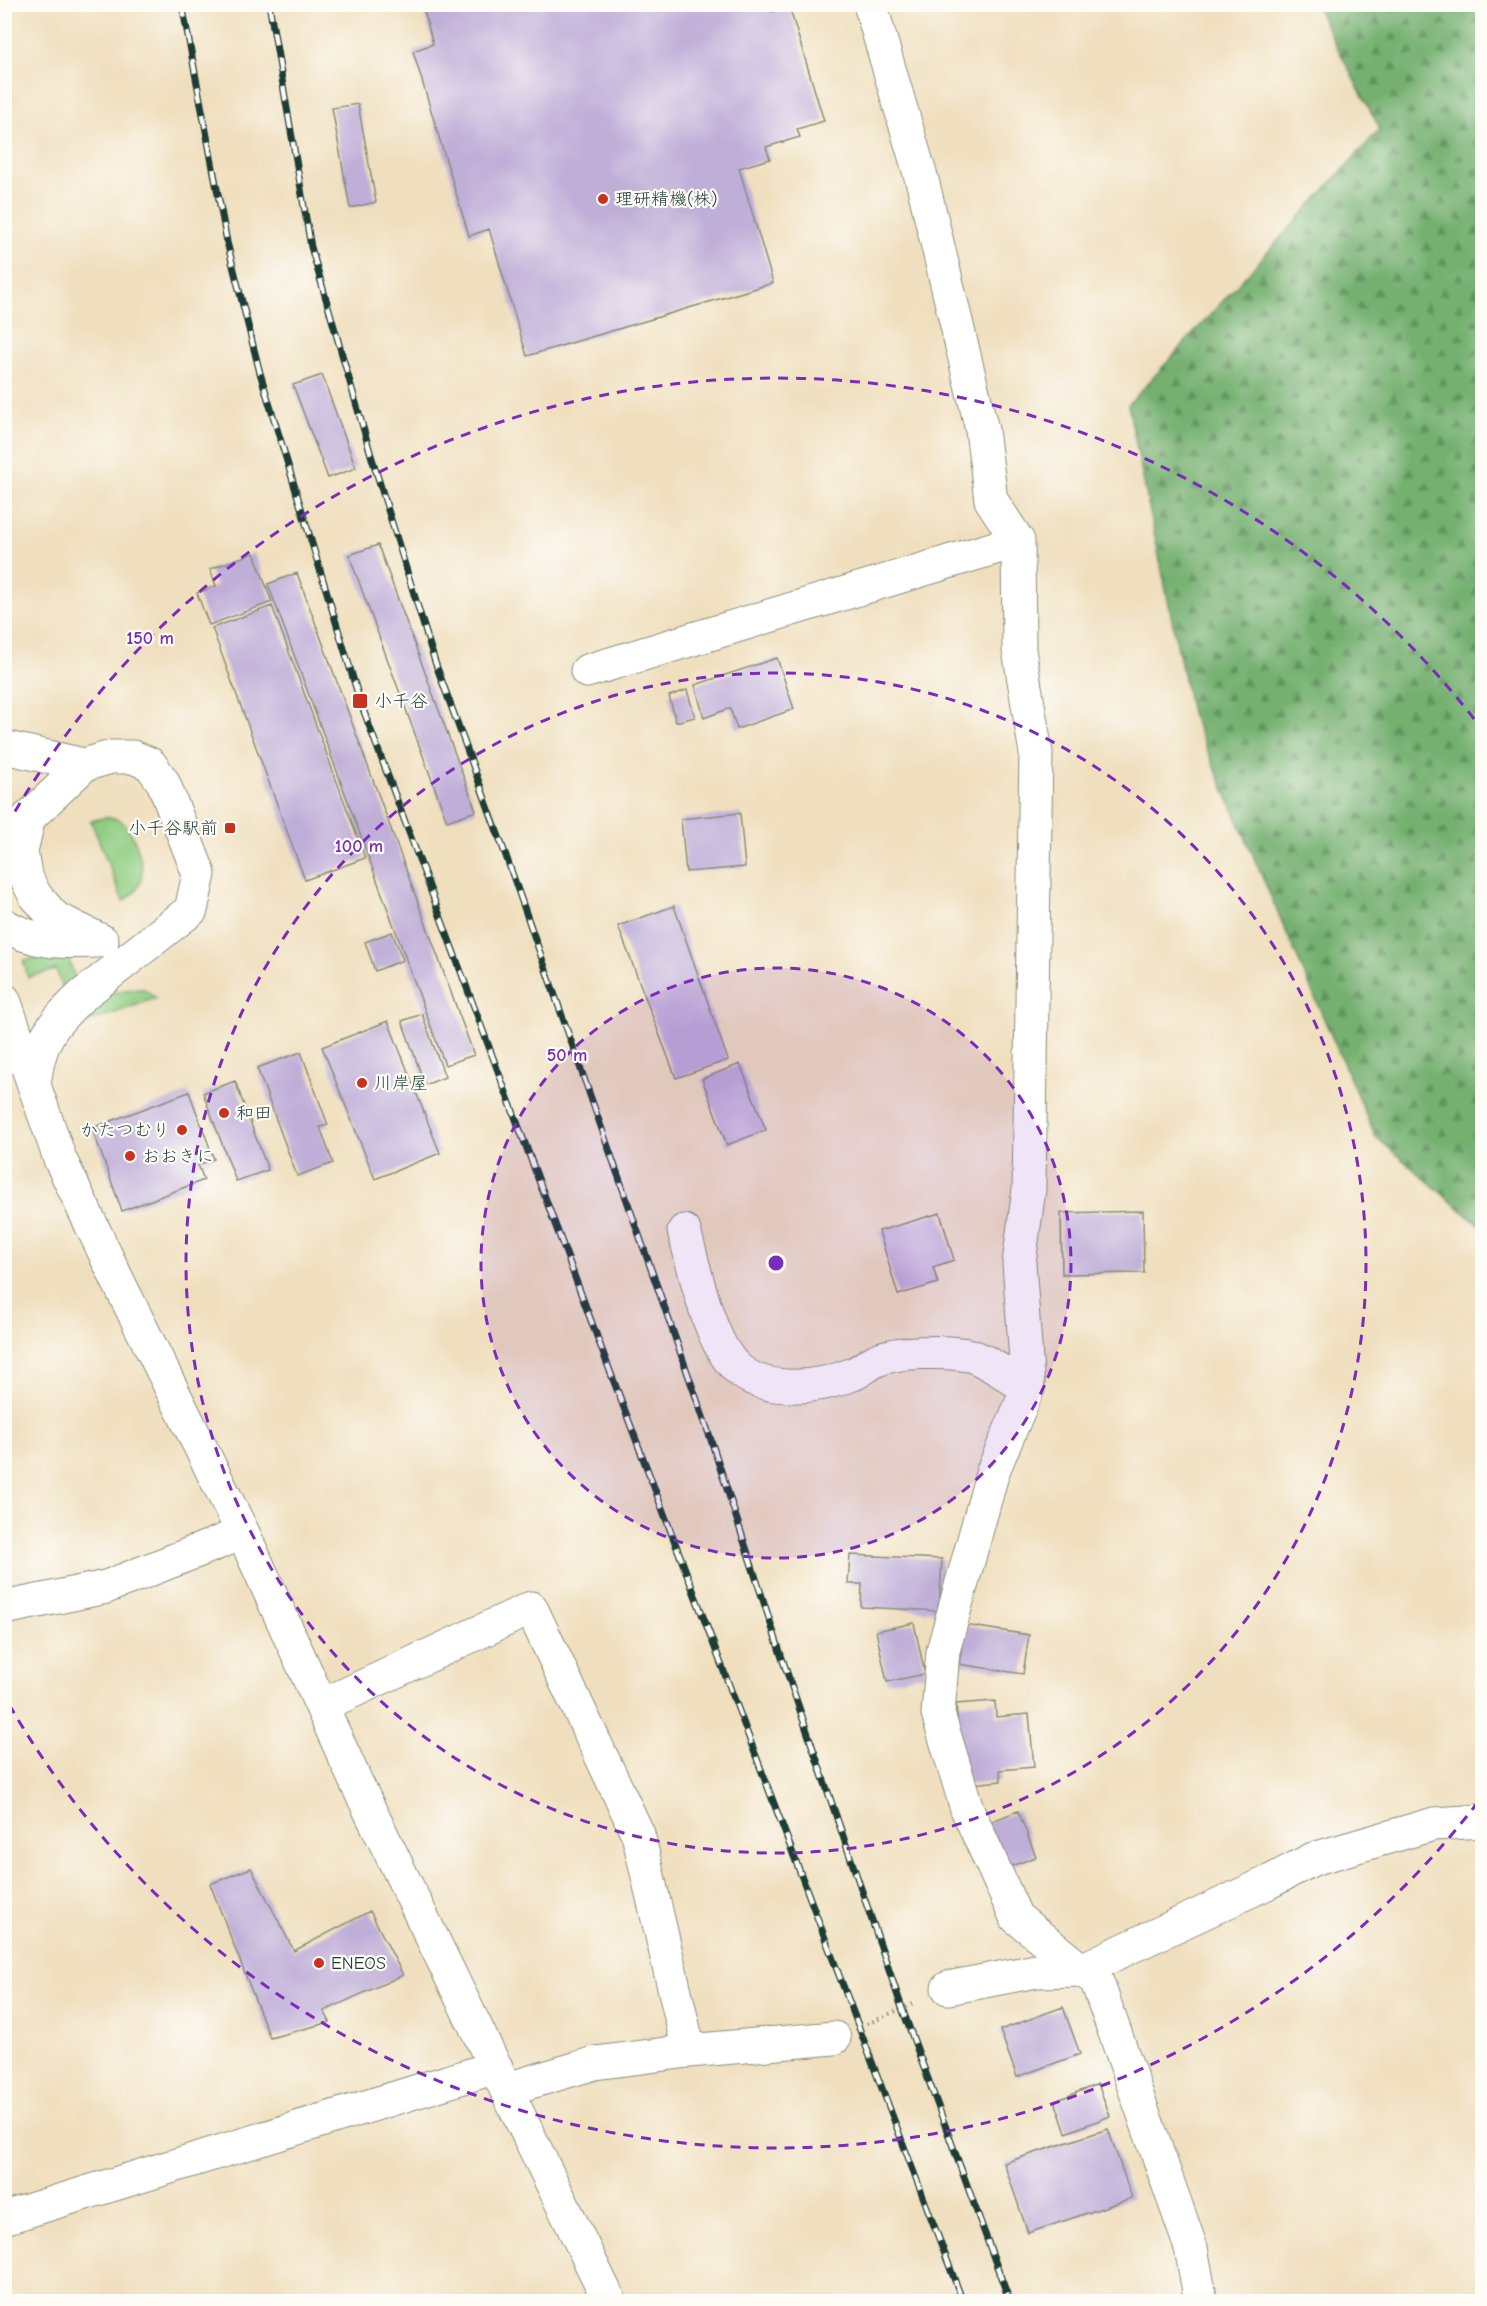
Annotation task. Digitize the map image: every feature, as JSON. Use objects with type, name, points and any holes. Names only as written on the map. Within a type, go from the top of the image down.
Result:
[{"type":"street","points":[[870,4],[926,196],[982,430],[991,500],[1018,541],[1019,650],[1036,753],[1029,1189],[1019,1263],[1028,1388],[993,1470],[943,1652],[938,1714],[967,1809],[1016,1917],[1081,1970],[1096,1979],[1191,2248],[1201,2301]]},
{"type":"street","points":[[587,671],[1018,541]]},
{"type":"street","points":[[4,747],[84,765]]},
{"type":"street","points":[[4,841],[84,765],[111,757],[133,757],[150,764],[163,782],[199,874],[191,910],[106,975],[68,1009],[44,1042],[38,1058],[34,1085]]},
{"type":"street","points":[[28,817],[21,851],[25,874],[35,895],[55,918],[102,941]]},
{"type":"street","points":[[4,925],[22,935],[51,942],[102,941],[159,936]]},
{"type":"street","points":[[4,999],[60,1159],[243,1533],[356,1782],[610,2301]]},
{"type":"street","points":[[684,1231],[709,1318],[719,1344],[735,1366],[753,1380],[778,1386],[807,1387],[853,1374],[879,1359],[908,1354],[946,1353],[970,1355],[1028,1388]]},
{"type":"street","points":[[4,1608],[106,1587],[243,1533]]},
{"type":"street","points":[[323,1706],[531,1608],[638,1834],[689,2051]]},
{"type":"street","points":[[948,1988],[1036,1971],[1081,1970],[1313,1859],[1434,1824],[1482,1821]]},
{"type":"street","points":[[4,2218],[502,2078],[689,2051],[834,2038]]},
{"type":"path","points":[[834,2038],[948,1988]]},
{"type":"green space","points":[[1315,5],[1482,5],[1482,1228],[1375,1136],[1191,713],[1128,405],[1380,129]]},
{"type":"green space","points":[[106,817],[118,819],[130,831],[142,865],[142,874],[137,889],[123,901],[91,821]]},
{"type":"green space","points":[[68,956],[76,982],[65,994],[56,970],[28,977],[23,960]]},
{"type":"green space","points":[[144,989],[156,998],[78,1026],[76,1023],[100,998],[113,992]]},
{"type":"building","name":"理研精機(株)","points":[[422,4],[770,4],[772,12],[789,6],[824,121],[797,129],[800,137],[766,147],[770,159],[739,168],[773,283],[527,356],[489,229],[469,236],[413,51],[433,44]]},
{"type":"building","points":[[358,104],[376,202],[350,208],[332,108]]},
{"type":"building","points":[[322,375],[356,468],[328,478],[293,385]]},
{"type":"building","points":[[378,545],[476,811],[447,821],[349,555]]},
{"type":"building","points":[[254,553],[272,602],[209,625],[197,593],[216,586],[210,569]]},
{"type":"building","points":[[297,573],[474,1055],[445,1065],[268,584]]},
{"type":"building","points":[[272,606],[365,858],[305,880],[212,628]]},
{"type":"building","points":[[777,658],[794,709],[737,729],[730,708],[704,718],[695,685]]},
{"type":"building","points":[[687,690],[695,717],[676,722],[669,696]]},
{"type":"building","points":[[740,813],[745,867],[686,872],[681,819]]},
{"type":"building","points":[[674,906],[728,1060],[676,1078],[618,926]]},
{"type":"building","points":[[392,932],[403,960],[375,971],[365,942]]},
{"type":"building","points":[[422,1014],[445,1077],[425,1085],[402,1021]]},
{"type":"building","points":[[388,1021],[440,1153],[375,1179],[322,1047]]},
{"type":"building","points":[[301,1052],[328,1125],[320,1127],[333,1163],[297,1176],[257,1068]]},
{"type":"building","points":[[740,1064],[766,1130],[727,1145],[702,1079]]},
{"type":"building","points":[[235,1081],[268,1170],[236,1181],[203,1093]]},
{"type":"building","points":[[189,1092],[214,1159],[198,1165],[204,1180],[122,1211],[92,1128]]},
{"type":"building","points":[[1143,1211],[1144,1273],[1062,1274],[1061,1213]]},
{"type":"building","points":[[940,1213],[954,1260],[933,1267],[938,1283],[898,1295],[879,1231]]},
{"type":"building","points":[[850,1555],[942,1559],[939,1611],[861,1607],[862,1584],[848,1584]]},
{"type":"building","points":[[914,1623],[925,1674],[887,1682],[876,1631]]},
{"type":"building","points":[[965,1625],[1029,1635],[1023,1674],[959,1664]]},
{"type":"building","points":[[995,1701],[996,1717],[1029,1714],[1034,1767],[1000,1770],[1001,1781],[963,1785],[956,1704]]},
{"type":"building","points":[[1018,1811],[1036,1857],[1003,1869],[985,1824]]},
{"type":"building","name":"ENEOS","points":[[251,1868],[294,1951],[370,1911],[403,1975],[324,2011],[330,2022],[270,2038],[210,1884]]},
{"type":"building","points":[[1063,2007],[1080,2054],[1017,2077],[1000,2030]]},
{"type":"building","points":[[1098,2084],[1110,2116],[1066,2133],[1055,2101]]},
{"type":"building","points":[[1108,2129],[1132,2198],[1028,2233],[1004,2163]]},
{"type":"railway","points":[[182,4],[227,242],[260,373],[360,701],[602,1350],[963,2302]]},
{"type":"railway","points":[[269,4],[311,247],[371,455],[435,662],[506,856],[710,1437],[782,1658],[902,2008],[1010,2302]]},
{"type":"place","name":"理研精機(株)","points":[[603,199]]},
{"type":"place","name":"小千谷","points":[[360,701]]},
{"type":"place","name":"小千谷駅前","points":[[230,828]]},
{"type":"place","name":"川岸屋","points":[[362,1083]]},
{"type":"place","name":"和田","points":[[224,1113]]},
{"type":"place","name":"かたつむり","points":[[182,1130]]},
{"type":"place","name":"おおきに","points":[[130,1156]]},
{"type":"place","name":"ENEOS","points":[[319,1963]]}]
